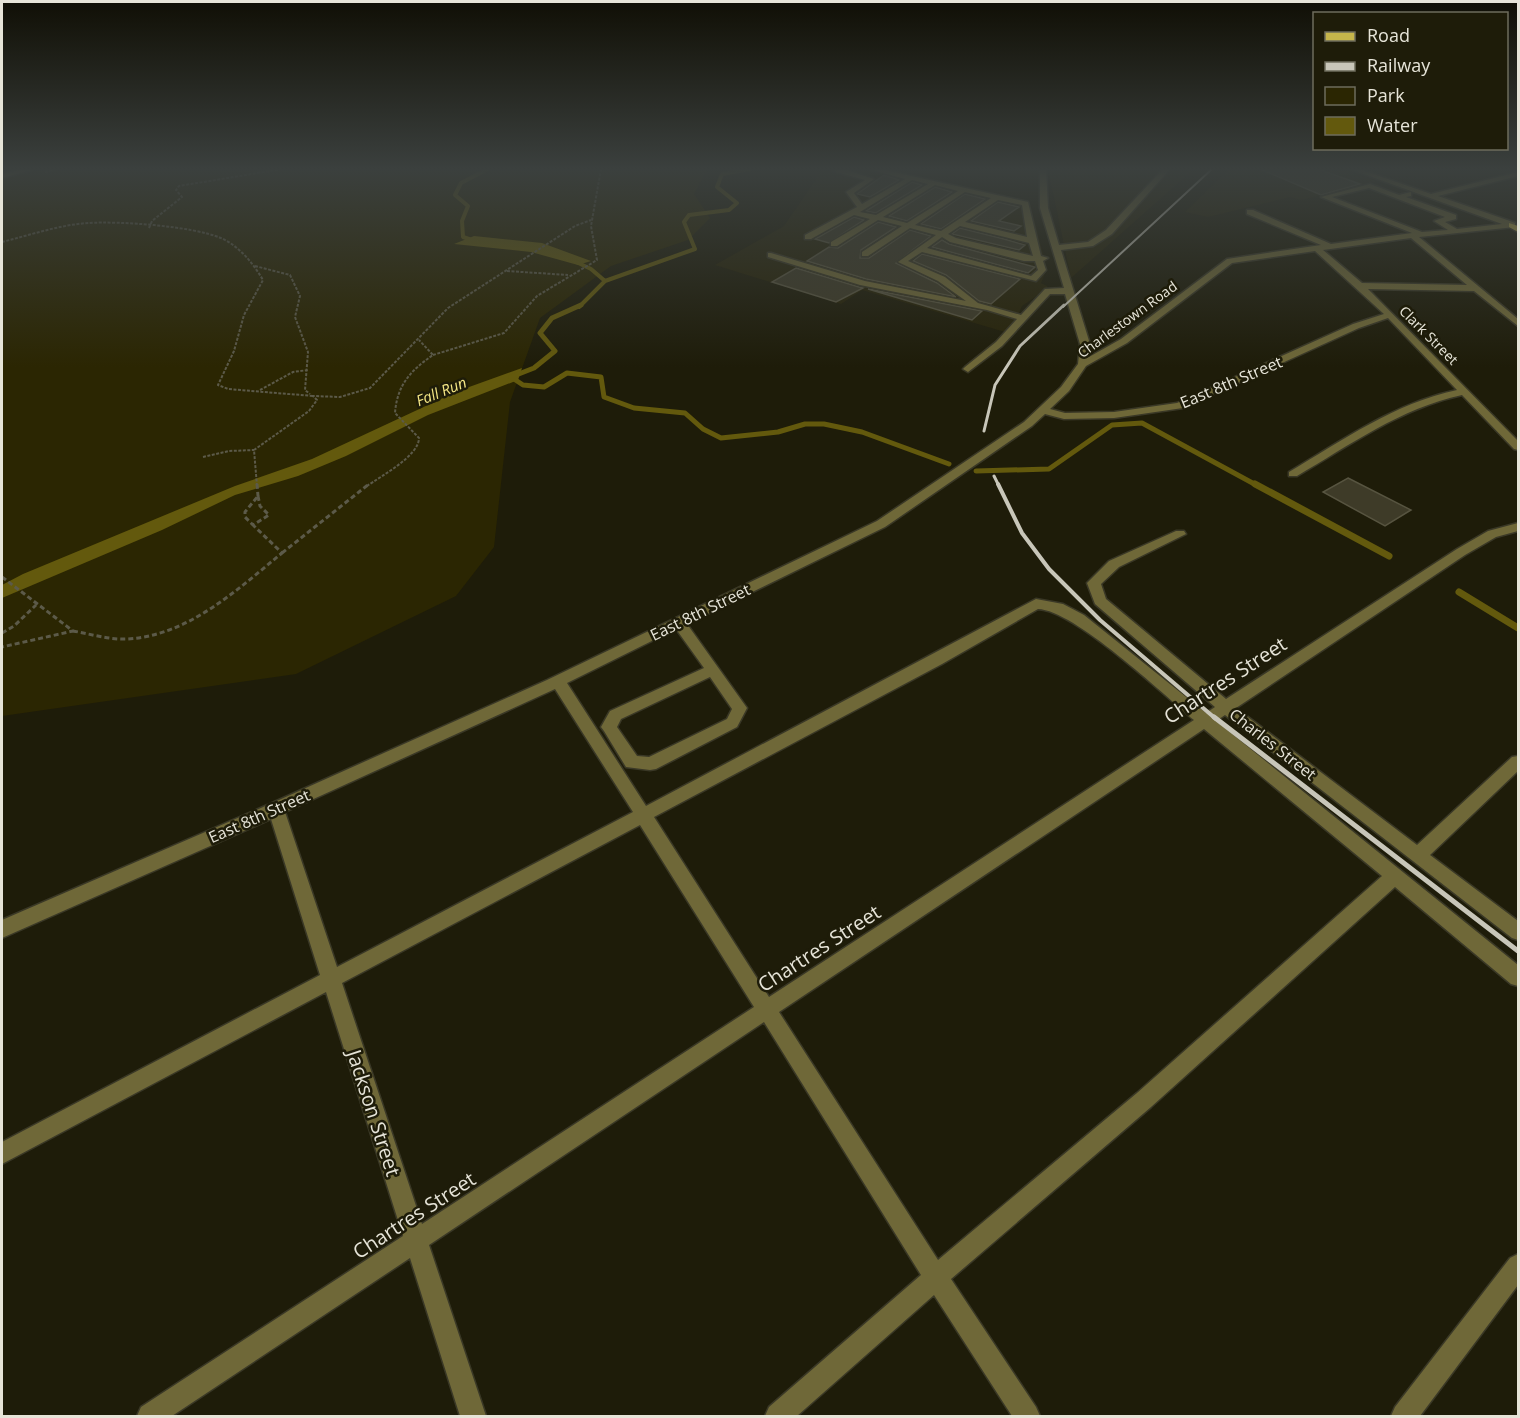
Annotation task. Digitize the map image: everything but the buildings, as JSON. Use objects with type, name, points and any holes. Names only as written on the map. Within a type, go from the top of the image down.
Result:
[{"type":"street","points":[[834,244],[849,235]]},
{"type":"street","points":[[866,255],[895,235]]},
{"type":"street","points":[[940,235],[902,262],[947,282],[961,291],[975,305]]},
{"type":"street","points":[[944,235],[953,240],[1027,259],[1058,259]]},
{"type":"street","points":[[1006,235],[1032,242]]},
{"type":"street","points":[[922,249],[1033,279],[1041,270],[1031,235]]},
{"type":"street","points":[[1051,235],[1085,344],[1083,364]]},
{"type":"street","points":[[1055,248],[1090,244],[1104,235]]},
{"type":"street","points":[[1305,235],[1330,246]]},
{"type":"street","name":"Charlestown Road","points":[[1044,410],[1074,378],[1083,364],[1124,341],[1230,261],[1417,235]]},
{"type":"street","points":[[1418,235],[1518,323]]},
{"type":"street","name":"Clark Street","points":[[1316,248],[1390,315],[1518,447]]},
{"type":"street","points":[[771,255],[863,283],[975,305],[1023,318]]},
{"type":"street","points":[[1360,286],[1477,288]]},
{"type":"street","points":[[968,369],[999,344],[1048,291],[1068,291]]},
{"type":"street","name":"East 8th Street","points":[[2,929],[276,809],[558,681],[881,524],[1028,424],[1044,410],[1064,416],[1114,415],[1179,406],[1362,323],[1390,315]]},
{"type":"street","points":[[1293,474],[1365,432],[1432,398],[1465,391]]},
{"type":"street","name":"Chartres Street","points":[[150,1416],[1476,542],[1509,528],[1518,527]]},
{"type":"street","name":"Charles Street","points":[[1180,534],[1104,571],[1094,583],[1100,601],[1225,707],[1518,932]]},
{"type":"street","points":[[2,1153],[937,660],[1036,604],[1048,603],[1076,617],[1518,977]]},
{"type":"street","points":[[679,623],[713,670],[740,708],[732,723],[650,764],[633,762],[609,727],[615,715],[713,670]]},
{"type":"street","points":[[558,681],[936,1277],[1027,1416]]},
{"type":"street","points":[[1418,855],[1518,762]]},
{"type":"street","name":"Jackson Street","points":[[276,809],[473,1416]]},
{"type":"street","points":[[778,1416],[936,1277],[1144,1100],[1394,876]]},
{"type":"street","points":[[1404,1416],[1518,1266]]},
{"type":"path","points":[[2,242],[34,235]]},
{"type":"path","points":[[205,235],[219,237],[254,266],[263,280],[244,315],[234,351],[218,384],[228,389],[340,397],[370,388],[448,308],[562,235]]},
{"type":"path","points":[[2,647],[73,631],[126,639],[158,634],[190,621],[217,604],[342,503],[413,453],[419,444],[419,438],[395,414],[399,386],[406,375],[433,355],[504,333],[529,303],[568,275],[597,260],[590,245],[590,235]]},
{"type":"path","points":[[203,457],[229,451],[254,450],[316,405],[317,400],[305,390],[308,352],[295,317],[300,296],[290,275],[254,266]]},
{"type":"path","points":[[507,271],[568,275]]},
{"type":"path","points":[[419,340],[433,355]]},
{"type":"path","points":[[256,391],[290,373],[308,370]]},
{"type":"path","points":[[253,525],[268,518],[269,514],[260,506],[257,494],[254,450]]},
{"type":"path","points":[[257,494],[244,516],[282,553]]},
{"type":"path","points":[[3,579],[73,631]]},
{"type":"path","points":[[2,633],[14,626],[36,605]]},
{"type":"shaded area","points":[[768,235],[1038,235],[1047,269],[1041,283],[1047,286],[1047,289],[1022,306],[1015,322],[1005,332],[862,290],[841,304],[715,265]]},
{"type":"shaded area","points":[[1062,235],[1119,235],[1071,278]]},
{"type":"green space","points":[[2,235],[693,235],[688,240],[611,266],[540,318],[510,402],[494,547],[456,596],[296,674],[2,716]]},
{"type":"water","points":[[474,236],[542,243],[591,261],[578,265],[531,252],[454,244]]},
{"type":"water","points":[[522,368],[518,380],[428,415],[346,456],[298,476],[235,495],[162,530],[2,598],[2,585],[23,574],[235,486],[312,459],[458,391]]},
{"type":"waterway","points":[[463,235],[478,242]]},
{"type":"waterway","name":"Fall Run","points":[[605,281],[695,249],[689,235]]},
{"type":"waterway","points":[[572,260],[591,269],[605,281]]},
{"type":"waterway","name":"Fall Run","points":[[581,305],[605,281]]},
{"type":"waterway","points":[[581,305],[552,318],[540,333],[555,351],[534,368],[511,377],[523,385],[544,387],[567,373],[601,377],[604,397],[634,408],[685,413],[703,429],[721,438],[778,432],[805,424],[824,424],[862,432],[949,464]]},
{"type":"waterway","points":[[976,471],[1049,469],[1112,425],[1142,423],[1258,486]]},
{"type":"waterway","points":[[1255,484],[1389,556]]},
{"type":"waterway","points":[[1459,592],[1518,628]]},
{"type":"railway","points":[[1063,307],[1141,235]]},
{"type":"railway","points":[[984,431],[995,385],[1020,346],[1064,305]]},
{"type":"railway","points":[[994,476],[998,484]]},
{"type":"railway","points":[[998,484],[1022,533],[1049,569],[1100,620],[1216,719]]},
{"type":"railway","points":[[1214,717],[1518,951]]}]
